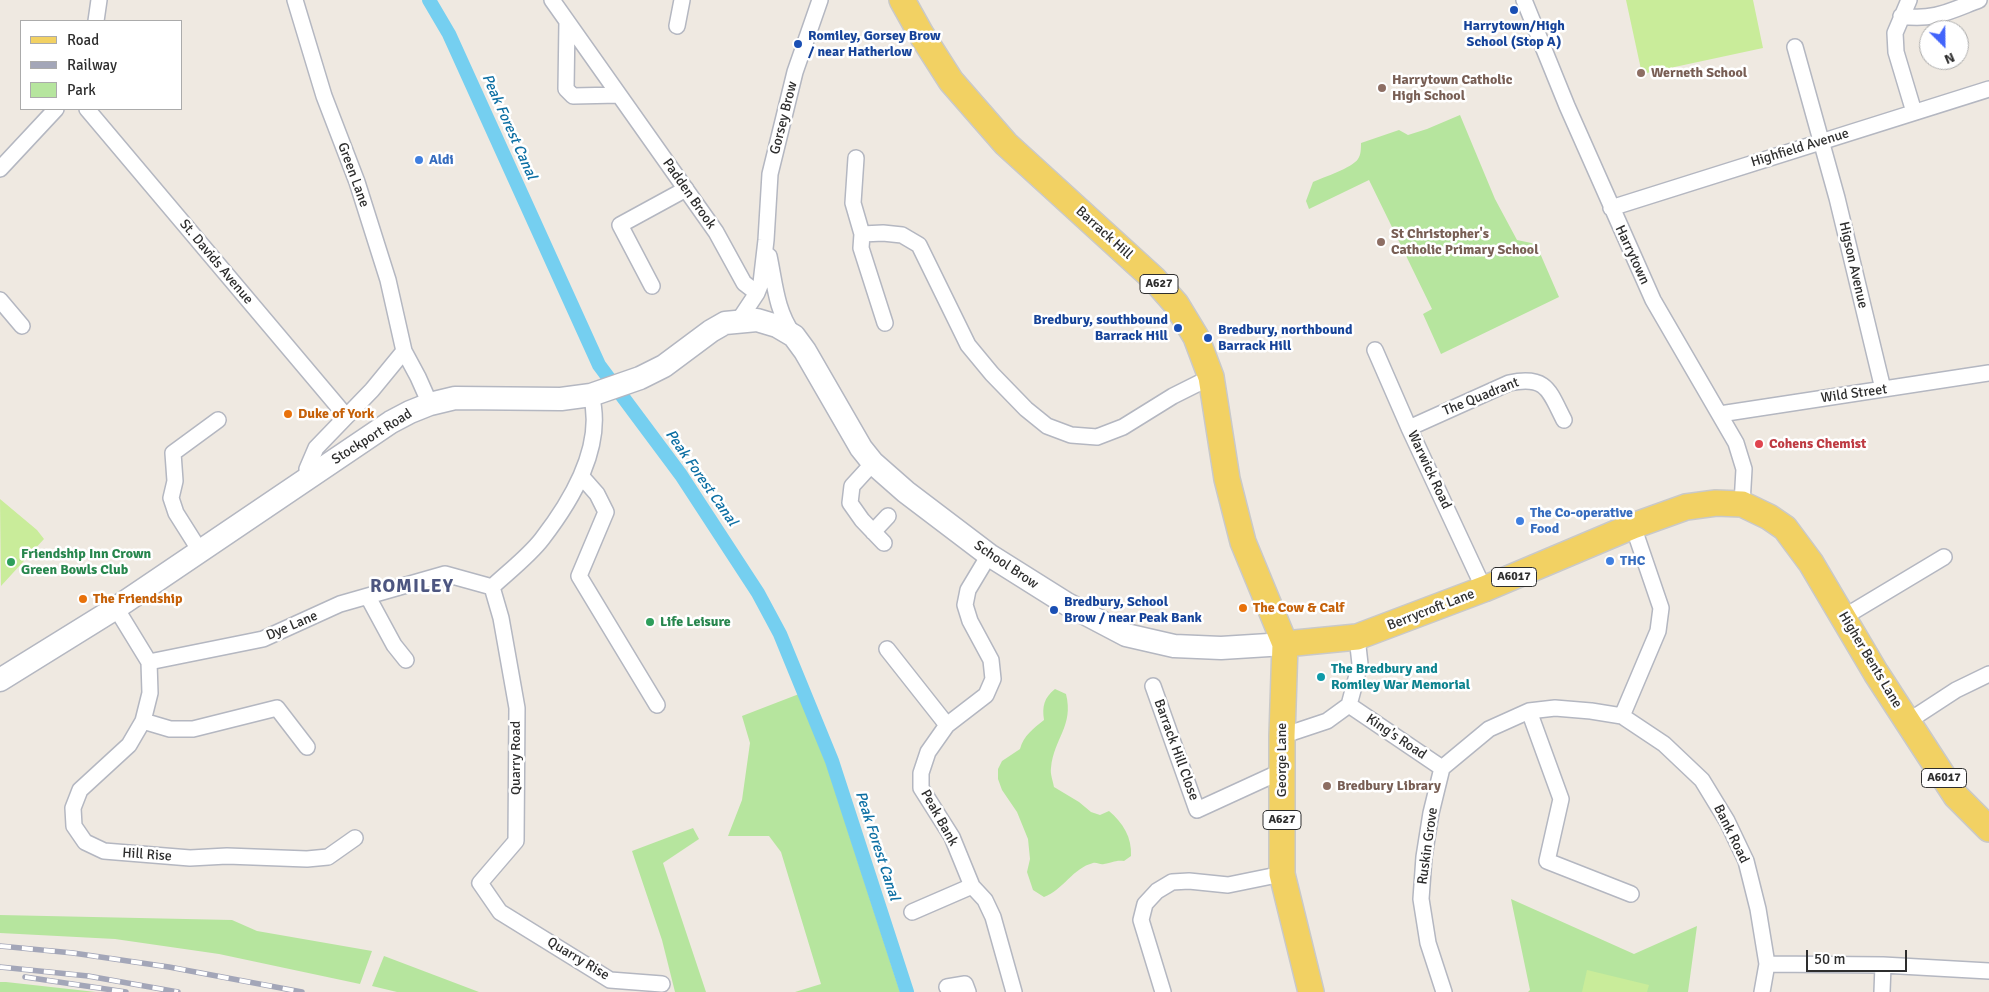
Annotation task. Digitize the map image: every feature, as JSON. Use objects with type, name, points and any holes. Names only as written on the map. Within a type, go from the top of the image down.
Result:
[{"type":"main road","name":"Barrack Hill","points":[[902,0],[920,34],[951,81],[1006,144],[1154,278],[1176,304],[1196,337],[1211,377],[1227,478],[1243,542],[1285,644]]},
{"type":"main road","name":"Stockport Road","points":[[0,680],[116,608],[392,422],[410,412],[430,404],[455,398],[561,398],[595,394],[640,378],[664,366],[710,331],[725,323],[738,320],[757,320],[777,326],[800,344]]},
{"type":"main road","name":"School Brow","points":[[800,344],[862,448],[873,463],[906,492],[989,555],[1067,604],[1126,635],[1174,646],[1221,648],[1285,644]]},
{"type":"main road","name":"Berrycroft Lane","points":[[1285,644],[1358,637],[1484,590],[1633,526],[1686,507],[1716,503],[1742,504]]},
{"type":"main road","name":"Higher Bents Lane","points":[[1742,504],[1785,528],[1810,563],[1956,796],[1989,829]]},
{"type":"main road","name":"George Lane","points":[[1285,644],[1282,736],[1282,874],[1311,992]]},
{"type":"street","points":[[96,20],[99,0]]},
{"type":"street","name":"Green Lane","points":[[294,0],[324,96],[357,182],[388,280],[404,351],[430,404]]},
{"type":"street","name":"Padden Brook","points":[[552,0],[716,232],[744,283],[757,293]]},
{"type":"street","points":[[676,26],[682,0]]},
{"type":"street","name":"Gorsey Brow","points":[[738,320],[757,293],[763,274],[770,174],[795,72],[820,0]]},
{"type":"street","name":"Harrytown","points":[[1524,0],[1536,34],[1653,300],[1736,443],[1744,469],[1742,504]]},
{"type":"street","points":[[1909,0],[1895,33],[1896,52],[1914,112]]},
{"type":"street","points":[[1901,16],[1919,19],[1940,15],[1979,0]]},
{"type":"street","points":[[567,21],[566,89],[573,96],[619,95]]},
{"type":"street","name":"Higson Avenue","points":[[1795,47],[1839,208],[1883,389]]},
{"type":"street","name":"Highfield Avenue","points":[[1611,208],[1989,89]]},
{"type":"street","points":[[0,169],[55,110]]},
{"type":"street","name":"St. Davids Avenue","points":[[88,110],[346,416]]},
{"type":"street","points":[[856,158],[853,203],[862,234],[861,248],[885,323]]},
{"type":"street","points":[[652,286],[620,225],[686,189]]},
{"type":"street","points":[[862,234],[883,233],[902,235],[919,244],[968,345],[992,374],[1026,409],[1047,426],[1071,435],[1097,437],[1123,427],[1172,396],[1211,377]]},
{"type":"street","name":"Gorsey Brow","points":[[766,240],[779,307],[784,320],[800,344]]},
{"type":"street","name":"Gorsey Brow","points":[[766,323],[772,267]]},
{"type":"street","points":[[0,300],[22,326]]},
{"type":"street","name":"Warwick Road","points":[[1375,350],[1408,428],[1484,590]]},
{"type":"street","points":[[311,477],[307,469],[316,448],[372,390],[404,351]]},
{"type":"street","name":"Wild Street","points":[[1720,414],[1989,373]]},
{"type":"street","name":"The Quadrant","points":[[1408,428],[1509,383],[1526,379],[1540,382],[1550,392],[1564,420]]},
{"type":"street","points":[[492,587],[541,540],[582,477],[594,432],[595,394]]},
{"type":"street","points":[[200,551],[176,513],[171,498],[175,481],[173,453],[218,420]]},
{"type":"street","points":[[873,463],[852,486],[850,503],[884,543]]},
{"type":"street","points":[[582,477],[596,494],[606,512],[579,576],[657,705]]},
{"type":"street","points":[[873,532],[888,516]]},
{"type":"street","points":[[1442,768],[1489,729],[1529,711],[1555,708],[1622,716],[1658,631],[1661,618],[1661,608],[1633,526]]},
{"type":"street","name":"Peak Bank","points":[[989,555],[968,590],[965,605],[970,621],[990,660],[993,679],[986,695],[947,725],[928,752],[921,773],[921,788],[952,837],[972,886],[985,900],[992,917],[1014,992]]},
{"type":"street","points":[[1844,617],[1944,557]]},
{"type":"street","name":"Dye Lane","points":[[149,662],[263,639],[340,604],[445,574],[492,587]]},
{"type":"street","name":"Quarry Road","points":[[492,587],[501,618],[517,708],[516,840],[480,883],[500,912]]},
{"type":"street","points":[[368,597],[394,644],[406,660]]},
{"type":"street","points":[[116,608],[149,662]]},
{"type":"street","points":[[1282,736],[1327,721],[1349,705],[1360,664],[1358,637]]},
{"type":"street","points":[[887,649],[947,725]]},
{"type":"street","name":"Hill Rise","points":[[149,662],[150,693],[143,721],[129,745],[80,790],[73,808],[74,826],[85,842],[104,851],[190,858],[227,856],[307,859],[328,857],[355,838]]},
{"type":"street","points":[[1908,722],[1956,690],[1989,674]]},
{"type":"street","name":"Barrack Hill Close","points":[[1153,686],[1197,810],[1282,771]]},
{"type":"street","name":"King's Road","points":[[1349,705],[1442,768]]},
{"type":"street","points":[[143,721],[170,729],[193,728],[277,708],[307,747]]},
{"type":"street","points":[[1529,711],[1561,799],[1546,861],[1631,894]]},
{"type":"street","name":"Bank Road","points":[[1622,716],[1664,744],[1702,780],[1727,821],[1746,861],[1758,909],[1767,964],[1762,992]]},
{"type":"street","name":"Ruskin Grove","points":[[1442,768],[1431,813],[1424,857],[1421,899],[1428,942],[1444,992]]},
{"type":"street","points":[[1163,992],[1141,920],[1145,904],[1156,891],[1172,882],[1189,881],[1228,885],[1282,874]]},
{"type":"street","points":[[912,912],[972,886]]},
{"type":"street","name":"Quarry Rise","points":[[500,912],[610,980],[662,984]]},
{"type":"street","points":[[1767,964],[1883,965],[1989,971]]},
{"type":"street","points":[[1882,992],[1883,965]]},
{"type":"street","points":[[947,987],[965,984],[968,992]]},
{"type":"green space","points":[[1626,0],[1753,0],[1763,48],[1642,74]]},
{"type":"green space","points":[[1460,115],[1495,199],[1517,240],[1536,244],[1559,297],[1441,354],[1423,314],[1432,309],[1369,180],[1309,209],[1306,201],[1313,182],[1344,169],[1358,159],[1361,143],[1399,130],[1408,135]]},
{"type":"green space","name":"Friendship Inn Crown Green Bowls Club","points":[[0,499],[37,530],[44,539],[1,586]]},
{"type":"green space","points":[[1055,689],[1066,694],[1068,705],[1066,724],[1056,748],[1051,768],[1054,787],[1079,802],[1091,812],[1100,815],[1109,811],[1126,831],[1130,843],[1131,856],[1124,861],[1103,864],[1094,863],[1086,866],[1051,894],[1044,897],[1033,890],[1027,872],[1030,859],[1028,839],[1017,812],[1002,790],[998,779],[998,769],[1002,761],[1020,749],[1026,736],[1044,720],[1043,711],[1045,703],[1048,696]]},
{"type":"green space","points":[[799,694],[827,766],[900,992],[795,992],[821,984],[781,852],[769,836],[728,836],[742,800],[750,743],[742,716]]},
{"type":"green space","points":[[693,828],[699,839],[663,863],[706,992],[675,992],[662,940],[632,851]]},
{"type":"green space","points":[[1511,899],[1634,954],[1697,926],[1688,992],[1528,992],[1530,990]]},
{"type":"green space","points":[[0,915],[232,920],[257,931],[372,951],[360,984],[219,954],[115,939],[0,933]]},
{"type":"green space","points":[[384,956],[479,992],[397,992],[372,986]]},
{"type":"green space","points":[[1587,970],[1649,985],[1647,992],[1582,992]]},
{"type":"green space","points":[[0,982],[6,982],[96,992],[0,992]]},
{"type":"waterway","name":"Peak Forest Canal","points":[[429,0],[449,34],[599,365],[681,475],[758,593],[780,634],[832,761],[907,992]]},
{"type":"railway","points":[[0,946],[73,953],[169,967],[302,992]]},
{"type":"railway","points":[[0,967],[88,976],[178,992]]},
{"type":"railway","points":[[25,977],[126,992]]},
{"type":"place","name":"Harrytown/High School (Stop A)","points":[[1514,10]]},
{"type":"place","name":"Romiley, Gorsey Brow / near Hatherlow","points":[[798,44]]},
{"type":"place","name":"Werneth School","points":[[1641,73]]},
{"type":"place","name":"Harrytown Catholic High School","points":[[1382,88]]},
{"type":"place","name":"Aldi","points":[[419,160]]},
{"type":"place","name":"St Christopher's Catholic Primary School","points":[[1381,242]]},
{"type":"place","name":"Bredbury, southbound Barrack Hill","points":[[1178,328]]},
{"type":"place","name":"Bredbury, northbound Barrack Hill","points":[[1208,338]]},
{"type":"place","name":"Duke of York","points":[[288,414]]},
{"type":"place","name":"Cohens Chemist","points":[[1759,444]]},
{"type":"place","name":"The Co-operative Food","points":[[1520,521]]},
{"type":"place","name":"THC","points":[[1610,561]]},
{"type":"place","name":"Friendship Inn Crown Green Bowls Club","points":[[11,562]]},
{"type":"place","name":"The Friendship","points":[[83,599]]},
{"type":"place","name":"The Cow & Calf","points":[[1243,608]]},
{"type":"place","name":"Bredbury, School Brow / near Peak Bank","points":[[1054,610]]},
{"type":"place","name":"Life Leisure","points":[[650,622]]},
{"type":"place","name":"The Bredbury and Romiley War Memorial","points":[[1321,677]]},
{"type":"place","name":"Bredbury Library","points":[[1327,786]]},
{"type":"district","name":"ROMILEY","points":[[412,587]]}]
